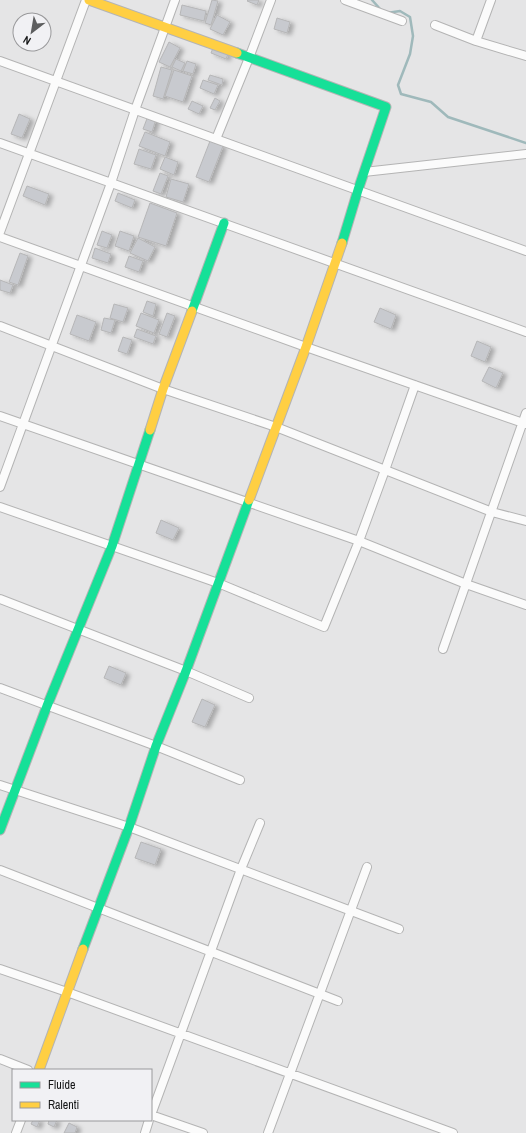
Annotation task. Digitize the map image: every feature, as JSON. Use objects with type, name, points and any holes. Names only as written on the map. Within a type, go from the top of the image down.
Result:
[{"type":"street","points":[[0,232],[30,154],[55,81],[88,0],[386,107],[335,264],[306,347],[186,671],[156,746],[129,827],[39,1069]]},
{"type":"street","points":[[0,487],[111,183],[135,110],[175,0]]},
{"type":"street","points":[[216,138],[271,0]]},
{"type":"street","points":[[345,0],[402,21]]},
{"type":"street","points":[[476,41],[491,0]]},
{"type":"street","points":[[435,25],[476,41],[526,56]]},
{"type":"street","points":[[0,61],[526,251]]},
{"type":"street","points":[[0,143],[526,332]]},
{"type":"street","points":[[364,172],[526,154]]},
{"type":"street","points":[[0,830],[47,706],[112,546],[163,389],[224,223]]},
{"type":"street","points":[[0,237],[306,347],[524,423]]},
{"type":"street","points":[[0,326],[163,389],[276,427],[492,512],[526,521]]},
{"type":"street","points":[[0,507],[218,583],[324,627],[359,541],[415,385]]},
{"type":"street","points":[[443,648],[524,423],[526,413]]},
{"type":"street","points":[[0,416],[359,541],[466,584],[526,605]]},
{"type":"street","points":[[0,599],[186,671],[248,698]]},
{"type":"street","points":[[0,688],[156,746],[240,780]]},
{"type":"street","points":[[0,785],[129,827],[399,929]]},
{"type":"street","points":[[152,1112],[260,822]]},
{"type":"street","points":[[268,1133],[367,867]]},
{"type":"street","points":[[0,870],[338,1000]]},
{"type":"street","points":[[0,969],[453,1133]]},
{"type":"street","points":[[0,1059],[25,1069]]},
{"type":"street","points":[[152,1115],[203,1133]]},
{"type":"street","points":[[16,1133],[21,1121]]},
{"type":"street","points":[[145,1133],[149,1121]]},
{"type":"building","points":[[212,0],[218,1],[211,25],[205,23]]},
{"type":"building","points":[[259,0],[257,5],[247,1]]},
{"type":"building","points":[[182,5],[206,11],[204,21],[180,15]]},
{"type":"building","points":[[217,15],[230,22],[223,35],[210,29]]},
{"type":"building","points":[[277,18],[290,22],[287,33],[274,29]]},
{"type":"building","points":[[169,42],[180,48],[170,67],[159,62]]},
{"type":"building","points":[[213,48],[228,54],[226,59],[211,53]]},
{"type":"building","points":[[176,59],[185,63],[181,71],[172,67]]},
{"type":"building","points":[[187,61],[196,64],[193,74],[183,71]]},
{"type":"building","points":[[161,67],[172,70],[163,99],[153,96]]},
{"type":"building","points":[[174,70],[192,76],[183,102],[165,96]]},
{"type":"building","points":[[210,75],[223,79],[222,85],[208,80]]},
{"type":"building","points":[[203,80],[218,85],[214,94],[200,88]]},
{"type":"building","points":[[215,98],[220,101],[215,110],[210,108]]},
{"type":"building","points":[[192,101],[203,106],[199,114],[188,109]]},
{"type":"building","points":[[19,114],[30,119],[22,138],[11,134]]},
{"type":"building","points":[[148,116],[156,119],[152,132],[143,129]]},
{"type":"building","points":[[145,132],[170,142],[165,156],[139,146]]},
{"type":"building","points":[[210,141],[223,146],[209,182],[196,177]]},
{"type":"building","points":[[139,149],[156,155],[151,169],[134,164]]},
{"type":"building","points":[[165,157],[178,162],[174,175],[160,169]]},
{"type":"building","points":[[160,173],[168,176],[161,194],[153,191]]},
{"type":"building","points":[[171,179],[189,184],[183,202],[166,197]]},
{"type":"building","points":[[27,186],[49,194],[45,205],[23,196]]},
{"type":"building","points":[[118,193],[135,200],[132,208],[115,201]]},
{"type":"building","points":[[150,203],[177,213],[166,246],[138,237]]},
{"type":"building","points":[[102,231],[112,235],[107,248],[97,245]]},
{"type":"building","points":[[120,231],[134,236],[129,251],[115,246]]},
{"type":"building","points":[[138,238],[155,247],[148,261],[130,253]]},
{"type":"building","points":[[95,248],[111,254],[108,263],[92,258]]},
{"type":"building","points":[[20,253],[28,256],[18,285],[9,282]]},
{"type":"building","points":[[129,256],[143,261],[139,272],[125,267]]},
{"type":"building","points":[[0,280],[13,285],[10,293],[0,290]]},
{"type":"building","points":[[147,301],[156,304],[153,316],[143,312]]},
{"type":"building","points":[[114,304],[128,308],[123,322],[110,318]]},
{"type":"building","points":[[380,308],[396,315],[391,329],[374,322]]},
{"type":"building","points":[[141,313],[159,320],[154,333],[136,326]]},
{"type":"building","points":[[167,313],[175,316],[167,337],[159,334]]},
{"type":"building","points":[[77,315],[96,322],[89,341],[70,334]]},
{"type":"building","points":[[104,318],[115,320],[111,333],[101,330]]},
{"type":"building","points":[[137,329],[156,336],[153,344],[134,337]]},
{"type":"building","points":[[123,337],[132,340],[127,354],[118,351]]},
{"type":"building","points":[[477,341],[491,347],[485,362],[471,356]]},
{"type":"building","points":[[489,367],[503,373],[496,388],[482,381]]},
{"type":"building","points":[[161,520],[179,528],[173,540],[156,533]]},
{"type":"building","points":[[109,666],[126,673],[121,685],[104,678]]},
{"type":"building","points":[[202,699],[215,705],[205,727],[192,722]]},
{"type":"building","points":[[141,842],[161,849],[155,865],[135,858]]},
{"type":"building","points":[[32,1121],[40,1121],[37,1127],[31,1124]]},
{"type":"building","points":[[49,1121],[57,1121],[54,1127],[48,1124]]},
{"type":"building","points":[[69,1123],[77,1127],[75,1133],[64,1133]]},
{"type":"waterway","points":[[372,0],[381,10]]},
{"type":"waterway","points":[[387,13],[400,11],[410,17],[413,36],[410,54],[398,85],[401,94],[431,102],[448,117],[526,143]]},
{"type":"traffic: fast","points":[[237,53],[386,107],[342,243]]},
{"type":"traffic: fast","points":[[192,311],[224,223]]},
{"type":"traffic: fast","points":[[0,830],[47,706],[112,546],[150,430]]},
{"type":"traffic: fast","points":[[83,949],[129,827],[156,746],[186,671],[249,500]]},
{"type":"traffic: slow","points":[[89,0],[237,53]]},
{"type":"traffic: slow","points":[[249,500],[306,347],[342,243]]},
{"type":"traffic: slow","points":[[150,430],[163,389],[192,311]]},
{"type":"traffic: slow","points":[[39,1069],[83,949]]}]
